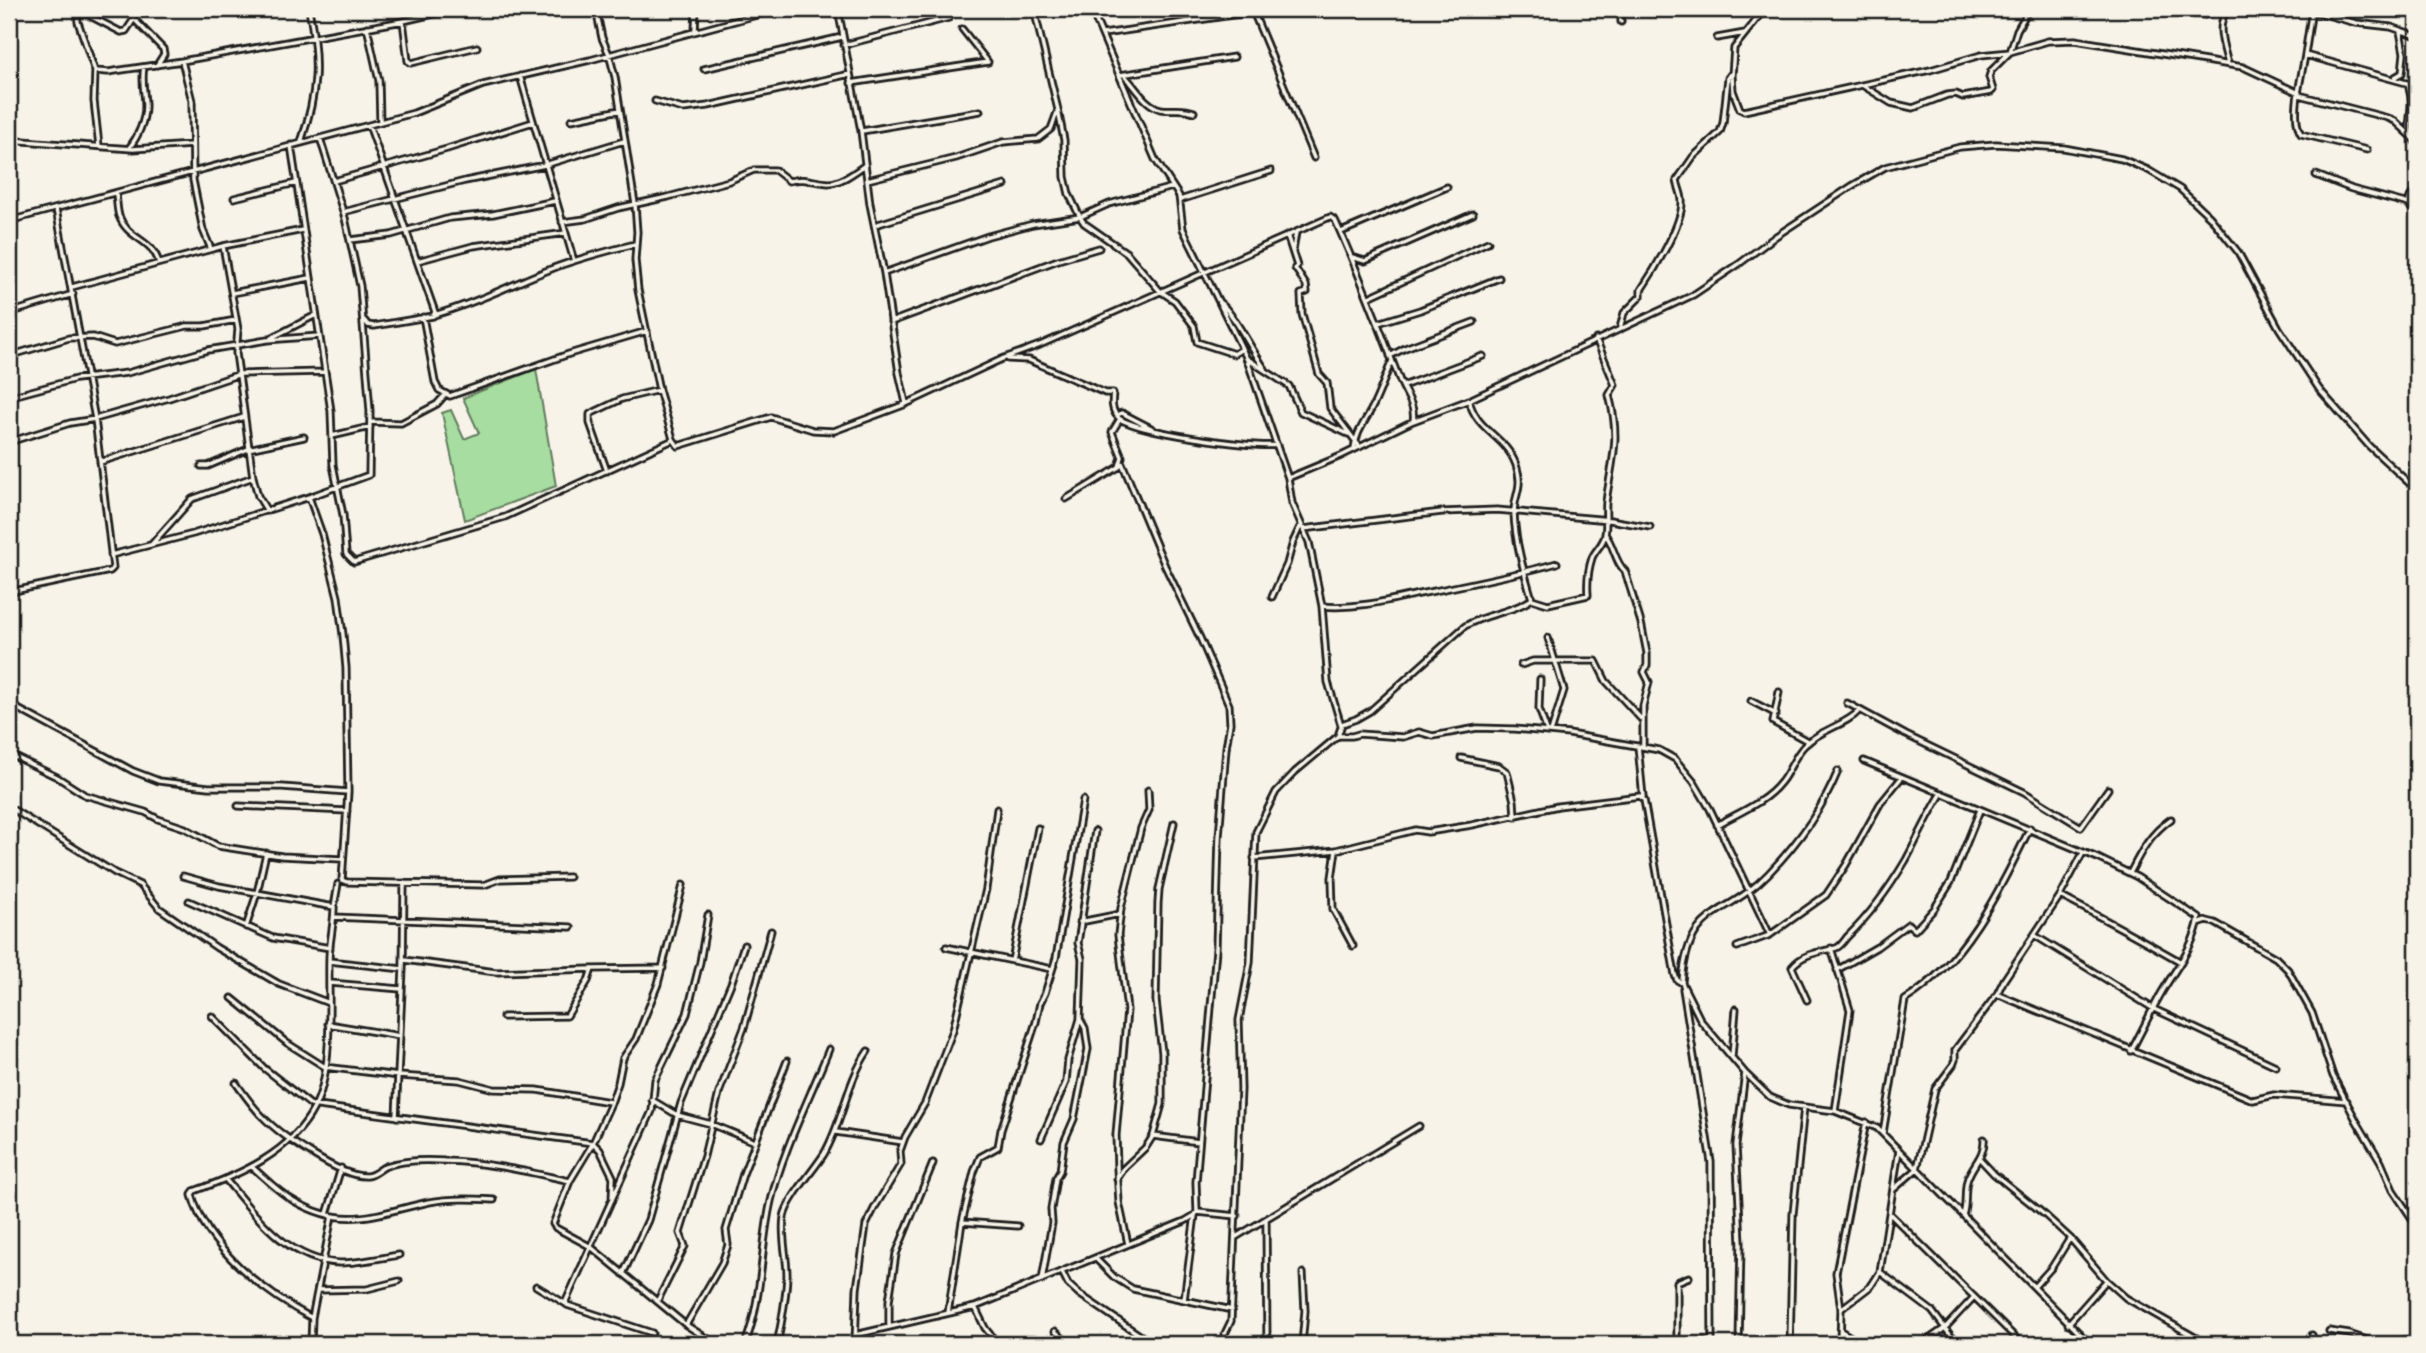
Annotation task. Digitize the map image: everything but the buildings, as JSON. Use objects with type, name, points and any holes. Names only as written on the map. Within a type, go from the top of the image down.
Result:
[{"type":"street","points":[[100,146],[94,100],[95,71],[76,9],[87,10],[90,16],[121,32],[126,31],[134,19]]},
{"type":"street","points":[[132,9],[134,19],[163,49],[164,54],[157,65]]},
{"type":"street","points":[[301,142],[313,97],[316,53],[309,9]]},
{"type":"street","points":[[95,71],[181,61],[403,21],[433,11],[455,9]]},
{"type":"street","points":[[596,9],[602,38],[609,54],[635,204],[638,290],[659,390],[673,439],[679,446],[772,417],[813,430],[834,432],[906,404],[1002,359],[1040,345],[1330,217],[1335,220],[1369,297],[1402,386],[1413,408],[1413,421]]},
{"type":"street","points":[[695,30],[696,9]]},
{"type":"street","points":[[9,221],[414,113],[483,85],[779,9]]},
{"type":"street","points":[[838,9],[906,404]]},
{"type":"street","points":[[844,45],[949,18],[951,9]]},
{"type":"street","points":[[1034,9],[1064,140],[1065,177],[1069,194],[1080,217],[1084,223],[1127,253],[1160,291],[1175,301],[1194,326],[1197,342],[1234,354],[1242,349]]},
{"type":"street","points":[[1091,9],[1122,75],[1155,159],[1174,187],[1179,200],[1181,223],[1242,349],[1281,455],[1292,503],[1314,561],[1322,606],[1328,681],[1341,725],[1338,736],[1295,772],[1276,792],[1256,832],[1250,963],[1239,1020],[1241,1089],[1232,1310],[1231,1324],[1220,1344]]},
{"type":"street","points":[[1621,9],[1621,22]]},
{"type":"street","points":[[1760,9],[1760,16]]},
{"type":"street","points":[[1765,9],[1734,48],[1733,91],[1744,111],[1930,70],[1981,55],[2010,52],[2048,41],[2075,40],[2251,70],[2299,94],[2395,121],[2417,144]]},
{"type":"street","points":[[1862,85],[1891,103],[1913,108],[1947,94],[1963,97],[1991,92],[1991,71],[2010,52],[2017,30],[2029,9]]},
{"type":"street","points":[[2157,9],[2205,15],[2222,9]]},
{"type":"street","points":[[2228,64],[2220,24],[2224,13],[2228,9],[2249,9]]},
{"type":"street","points":[[2279,9],[2312,10],[2336,19],[2391,27],[2417,36]]},
{"type":"street","points":[[1102,34],[1252,10],[1314,158]]},
{"type":"street","points":[[2312,10],[2296,123],[2301,134],[2367,150]]},
{"type":"street","points":[[403,21],[408,61],[411,63],[477,47]]},
{"type":"street","points":[[367,27],[379,81],[380,122]]},
{"type":"street","points":[[851,83],[988,62],[962,29]]},
{"type":"street","points":[[2400,31],[2404,53],[2400,78]]},
{"type":"street","points":[[1717,38],[1745,33]]},
{"type":"street","points":[[704,69],[842,37]]},
{"type":"street","points":[[2305,55],[2400,78],[2417,86]]},
{"type":"street","points":[[1122,75],[1234,57]]},
{"type":"street","points":[[181,61],[192,101],[193,173],[203,230],[211,250]]},
{"type":"street","points":[[129,148],[139,135],[145,107],[141,79],[144,67]]},
{"type":"street","points":[[1620,328],[1624,313],[1641,296],[1641,290],[1672,236],[1682,205],[1677,180],[1693,157],[1720,132],[1728,78],[1732,72]]},
{"type":"street","points":[[655,101],[683,108],[708,106],[850,74]]},
{"type":"street","points":[[1122,75],[1156,107],[1182,108],[1194,112]]},
{"type":"street","points":[[520,76],[574,261]]},
{"type":"street","points":[[2408,83],[2411,101],[2408,117],[2410,135]]},
{"type":"street","points":[[571,120],[620,110]]},
{"type":"street","points":[[867,180],[956,158],[1003,142],[1038,139],[1051,129],[1058,110]]},
{"type":"street","points":[[861,131],[980,111]]},
{"type":"street","points":[[334,181],[533,121]]},
{"type":"street","points":[[369,125],[434,315]]},
{"type":"street","points":[[111,555],[267,511],[369,475],[370,425],[360,286],[343,212],[320,138]]},
{"type":"street","points":[[9,140],[129,148],[192,145]]},
{"type":"street","points":[[343,212],[465,181],[545,165],[624,141]]},
{"type":"street","points":[[291,145],[326,372],[333,465],[346,554],[355,562],[505,517],[673,439]]},
{"type":"street","points":[[1288,478],[1413,421],[1469,400],[1693,295],[1776,236],[1885,167],[1960,147],[2031,145],[2093,152],[2122,159],[2148,170],[2180,189],[2210,217],[2238,252],[2279,328],[2319,389],[2369,446],[2409,483]]},
{"type":"street","points":[[562,222],[585,219],[729,181],[754,170],[775,170],[789,181],[798,178],[831,183],[849,176],[865,165]]},
{"type":"street","points":[[1179,200],[1271,171]]},
{"type":"street","points":[[2316,175],[2352,189],[2409,204]]},
{"type":"street","points":[[234,198],[296,183]]},
{"type":"street","points":[[875,225],[1005,186]]},
{"type":"street","points":[[884,273],[988,236],[1033,224],[1080,217],[1109,204],[1174,187]]},
{"type":"street","points":[[1340,232],[1447,187]]},
{"type":"street","points":[[2417,189],[2410,196],[2409,204],[2410,208],[2417,209]]},
{"type":"street","points":[[116,194],[120,219],[133,236],[153,248],[159,263]]},
{"type":"street","points":[[350,240],[381,237],[450,218],[497,213],[555,201]]},
{"type":"street","points":[[9,592],[110,571],[113,568],[95,419],[56,209]]},
{"type":"street","points":[[1352,257],[1365,261],[1473,214]]},
{"type":"street","points":[[72,287],[223,246],[303,230]]},
{"type":"street","points":[[1293,253],[1296,232]]},
{"type":"street","points":[[416,261],[473,246],[566,233]]},
{"type":"street","points":[[1287,235],[1297,266],[1295,268],[1306,285],[1307,292],[1301,295],[1302,314],[1319,374],[1327,383],[1331,411],[1360,447]]},
{"type":"street","points":[[1369,297],[1488,242]]},
{"type":"street","points":[[364,320],[374,326],[434,315],[484,298],[574,261],[635,244]]},
{"type":"street","points":[[223,246],[236,320],[248,449],[258,496],[267,511]]},
{"type":"street","points":[[891,322],[1058,260],[1099,248]]},
{"type":"street","points":[[232,293],[310,278]]},
{"type":"street","points":[[1378,323],[1420,310],[1499,278]]},
{"type":"street","points":[[9,313],[73,294]]},
{"type":"street","points":[[1219,302],[1229,312],[1265,369]]},
{"type":"street","points":[[267,340],[316,315]]},
{"type":"street","points":[[423,317],[435,382],[445,394],[457,395],[531,366],[647,331]]},
{"type":"street","points":[[9,356],[80,337],[98,337],[115,344],[187,326],[236,320]]},
{"type":"street","points":[[1354,450],[1354,439],[1374,405],[1391,358],[1405,348],[1474,322]]},
{"type":"street","points":[[9,397],[88,377],[127,373],[208,351],[267,340],[319,336]]},
{"type":"street","points":[[1341,725],[1370,711],[1465,626],[1479,618],[1519,607],[1532,599],[1548,604],[1588,595],[1586,581],[1592,559],[1605,534],[1616,445],[1616,429],[1609,395],[1615,385],[1596,339]]},
{"type":"street","points":[[1402,386],[1483,356]]},
{"type":"street","points":[[1245,357],[1289,386],[1301,412],[1350,435]]},
{"type":"street","points":[[1002,359],[1029,360],[1105,393],[1113,393],[1113,410],[1118,417],[1138,428],[1227,443],[1268,447],[1277,445]]},
{"type":"street","points":[[9,442],[70,423],[95,419],[169,398],[240,374],[326,372]]},
{"type":"street","points":[[607,471],[590,423],[590,414],[622,399],[659,390]]},
{"type":"street","points":[[332,436],[370,425],[401,424],[436,404],[445,394]]},
{"type":"street","points":[[1469,400],[1472,413],[1478,422],[1501,441],[1517,466],[1520,487],[1514,511],[1532,599]]},
{"type":"street","points":[[100,462],[244,417]]},
{"type":"street","points":[[1118,417],[1112,432],[1122,463],[1165,566],[1229,705],[1230,723],[1219,838],[1216,949],[1199,1142],[1196,1214],[1184,1300]]},
{"type":"street","points":[[201,466],[208,466],[248,449],[304,438]]},
{"type":"street","points":[[1268,447],[1281,455]]},
{"type":"street","points":[[1066,499],[1115,471],[1122,463]]},
{"type":"street","points":[[146,547],[156,541],[192,499],[253,477]]},
{"type":"street","points":[[309,497],[322,534],[338,597],[346,668],[348,792],[342,878],[345,882],[484,885],[500,879],[569,877]]},
{"type":"street","points":[[1302,527],[1467,510],[1514,511],[1650,527]]},
{"type":"street","points":[[1272,597],[1287,564],[1293,542],[1302,527]]},
{"type":"street","points":[[1605,534],[1611,541],[1620,567],[1625,571],[1641,623],[1647,659],[1644,672],[1649,682],[1643,706],[1643,746]]},
{"type":"street","points":[[1322,606],[1378,603],[1557,564]]},
{"type":"street","points":[[1548,638],[1564,690],[1549,732]]},
{"type":"street","points":[[1521,665],[1528,661],[1596,661],[1606,681],[1644,722]]},
{"type":"street","points":[[1540,679],[1539,709],[1549,732]]},
{"type":"street","points":[[1779,692],[1776,713],[1772,719],[1775,724],[1809,742]]},
{"type":"street","points":[[1751,701],[1776,713]]},
{"type":"street","points":[[1847,703],[2024,792],[2081,827],[2108,789]]},
{"type":"street","points":[[9,705],[134,771],[159,781],[209,787],[282,787],[348,792]]},
{"type":"street","points":[[1717,825],[1777,788],[1805,745],[1829,728],[1850,721],[1860,710]]},
{"type":"street","points":[[1338,736],[1359,734],[1403,737],[1419,732],[1433,736],[1477,728],[1549,732],[1643,746],[1668,755],[1681,765],[1694,782],[1770,935]]},
{"type":"street","points":[[1637,746],[1643,797],[1675,975],[1682,983],[1701,1021],[1745,1073],[1770,1097],[1789,1105],[1835,1111],[1866,1122],[1882,1133],[2090,1344]]},
{"type":"street","points":[[9,754],[57,777],[85,795],[145,812],[185,828],[218,846],[342,859]]},
{"type":"street","points":[[1461,758],[1499,766],[1507,772],[1515,817]]},
{"type":"street","points":[[1864,761],[2030,828],[2130,873],[2199,918],[2182,963],[2131,1051]]},
{"type":"street","points":[[1663,1344],[1712,1342],[1711,1161],[1682,983],[1686,949],[1703,922],[1767,875],[1830,790],[1838,771]]},
{"type":"street","points":[[1737,947],[1770,935],[1826,895],[1880,804],[1902,777]]},
{"type":"street","points":[[1128,1244],[1117,1179],[1116,1135],[1127,1010],[1119,952],[1120,914],[1141,828],[1149,810],[1148,790]]},
{"type":"street","points":[[1807,1000],[1793,967],[1795,962],[1818,950],[1837,948],[1857,928],[1906,859],[1942,793]]},
{"type":"street","points":[[1254,858],[1336,850],[1415,830],[1428,832],[1515,817],[1558,806],[1643,797]]},
{"type":"street","points":[[948,1314],[962,1222],[977,1162],[980,1157],[996,1149],[1000,1142],[1001,1130],[1052,969],[1083,800]]},
{"type":"street","points":[[238,806],[347,811]]},
{"type":"street","points":[[9,807],[115,873],[140,885],[159,908],[217,948],[279,984],[329,1003]]},
{"type":"street","points":[[855,1344],[857,1289],[866,1225],[901,1164],[900,1151],[903,1142],[925,1103],[953,1030],[986,889],[997,809]]},
{"type":"street","points":[[1837,970],[1877,947],[1908,924],[1915,930],[1934,909],[1951,882],[1980,810]]},
{"type":"street","points":[[2130,873],[2148,839],[2155,830],[2171,819]]},
{"type":"street","points":[[1117,1179],[1153,1136],[1162,1104],[1161,1034],[1156,1001],[1157,903],[1174,823]]},
{"type":"street","points":[[1012,961],[1038,828]]},
{"type":"street","points":[[1882,1133],[1905,1000],[1939,974],[1976,926],[2030,828]]},
{"type":"street","points":[[1041,1139],[1066,1082],[1068,1060],[1080,1019],[1082,959],[1078,943],[1095,831]]},
{"type":"street","points":[[1336,850],[1332,878],[1333,909],[1353,946]]},
{"type":"street","points":[[246,927],[266,853]]},
{"type":"street","points":[[1894,1189],[1917,1169],[1935,1089],[1953,1065],[1955,1051],[1997,994],[2060,896],[2083,853]]},
{"type":"street","points":[[183,876],[219,886],[334,907]]},
{"type":"street","points":[[396,1117],[404,960],[404,883]]},
{"type":"street","points":[[312,1318],[285,1303],[223,1250],[206,1228],[195,1207],[193,1193],[226,1180],[290,1140],[315,1106],[325,1067],[329,961],[338,884]]},
{"type":"street","points":[[683,884],[663,968],[636,1039],[623,1058],[611,1102],[593,1143],[570,1181],[553,1226],[592,1247],[686,1325],[716,1344]]},
{"type":"street","points":[[2060,896],[2118,925],[2135,938],[2182,963]]},
{"type":"street","points":[[189,901],[281,940],[330,948]]},
{"type":"street","points":[[1080,922],[1120,914]]},
{"type":"street","points":[[566,1304],[652,1111],[655,1080],[687,1014],[708,915]]},
{"type":"street","points":[[334,917],[571,927]]},
{"type":"street","points":[[2198,924],[2207,921],[2215,923],[2276,958],[2288,970],[2312,1013],[2329,1068],[2381,1162],[2393,1190],[2417,1226]]},
{"type":"street","points":[[658,1300],[685,1246],[680,1233],[719,1093],[747,1021],[771,931]]},
{"type":"street","points":[[2034,935],[2154,1009],[2276,1066]]},
{"type":"street","points":[[623,1274],[648,1220],[677,1115],[744,945]]},
{"type":"street","points":[[946,947],[1052,969]]},
{"type":"street","points":[[1831,948],[1850,1010],[1835,1111]]},
{"type":"street","points":[[404,960],[496,972],[663,968]]},
{"type":"street","points":[[329,961],[403,969]]},
{"type":"street","points":[[503,1017],[567,1016],[588,981],[592,969]]},
{"type":"street","points":[[330,983],[402,989]]},
{"type":"street","points":[[1997,994],[2253,1100],[2274,1095],[2347,1101]]},
{"type":"street","points":[[232,999],[287,1043],[325,1067],[459,1080],[494,1089],[537,1090],[611,1102]]},
{"type":"street","points":[[1732,1056],[1736,1009]]},
{"type":"street","points":[[212,1016],[264,1068],[315,1106],[593,1143],[600,1150],[614,1177],[612,1202]]},
{"type":"street","points":[[1042,1280],[1052,1223],[1051,1209],[1056,1178],[1060,1171],[1064,1142],[1074,1119],[1088,1049],[1085,1028],[1080,1019]]},
{"type":"street","points":[[328,1024],[400,1035]]},
{"type":"street","points":[[745,1344],[754,1314],[765,1228],[774,1189],[829,1049]]},
{"type":"street","points":[[778,1344],[786,1291],[783,1232],[785,1213],[836,1132],[852,1080],[867,1051]]},
{"type":"street","points":[[686,1325],[722,1263],[728,1245],[726,1230],[755,1142],[787,1061]]},
{"type":"street","points":[[1739,1344],[1741,1243],[1736,1145],[1745,1073]]},
{"type":"street","points":[[236,1083],[262,1116],[290,1140],[341,1168],[367,1176],[388,1165],[444,1161],[494,1165],[570,1181]]},
{"type":"street","points":[[652,1100],[677,1115],[711,1124],[755,1142]]},
{"type":"street","points":[[1790,1344],[1793,1214],[1804,1107]]},
{"type":"street","points":[[1840,1344],[1841,1309],[1836,1273],[1866,1122]]},
{"type":"street","points":[[1236,1237],[1419,1126]]},
{"type":"street","points":[[836,1132],[903,1142]]},
{"type":"street","points":[[1153,1136],[1199,1142]]},
{"type":"street","points":[[1963,1215],[1967,1180],[1980,1159],[1984,1139]]},
{"type":"street","points":[[1841,1309],[1871,1286],[1880,1272],[1899,1150]]},
{"type":"street","points":[[1980,1159],[2070,1238],[2106,1280],[2130,1301],[2207,1344]]},
{"type":"street","points":[[889,1326],[889,1301],[896,1254],[933,1163]]},
{"type":"street","points":[[251,1166],[294,1201],[330,1215],[363,1218],[447,1200],[494,1200]]},
{"type":"street","points":[[312,1344],[312,1318],[341,1168]]},
{"type":"street","points":[[226,1180],[272,1233],[293,1248],[324,1260],[353,1262],[399,1255]]},
{"type":"street","points":[[855,1335],[975,1307],[1196,1214],[1237,1216]]},
{"type":"street","points":[[1890,1214],[2022,1344]]},
{"type":"street","points":[[1266,1220],[1267,1344]]},
{"type":"street","points":[[962,1222],[1018,1226]]},
{"type":"street","points":[[2033,1287],[2052,1267],[2070,1238]]},
{"type":"street","points":[[1095,1258],[1114,1277],[1133,1289],[1232,1310]]},
{"type":"street","points":[[1062,1272],[1068,1284],[1079,1294],[1153,1344]]},
{"type":"street","points":[[1880,1272],[1932,1311],[1957,1344]]},
{"type":"street","points":[[1302,1344],[1305,1311],[1303,1273]]},
{"type":"street","points":[[1677,1344],[1677,1282],[1689,1277]]},
{"type":"street","points":[[2068,1324],[2106,1280]]},
{"type":"street","points":[[318,1290],[367,1289],[399,1282]]},
{"type":"street","points":[[536,1286],[588,1314],[652,1333]]},
{"type":"street","points":[[1922,1344],[1945,1328],[1973,1298]]},
{"type":"street","points":[[975,1307],[985,1328],[998,1344]]},
{"type":"street","points":[[1055,1331],[1069,1344]]},
{"type":"street","points":[[1841,1331],[1862,1344]]},
{"type":"street","points":[[2329,1331],[2361,1337],[2378,1344],[2417,1338]]},
{"type":"street","points":[[2312,1335],[2314,1344]]},
{"type":"street","points":[[9,1336],[12,1342],[9,1344]]},
{"type":"street","points":[[1879,1344],[1904,1344]]},
{"type":"green space","points":[[536,369],[556,486],[465,520],[442,413],[451,410],[464,439],[479,433],[463,398]]}]
